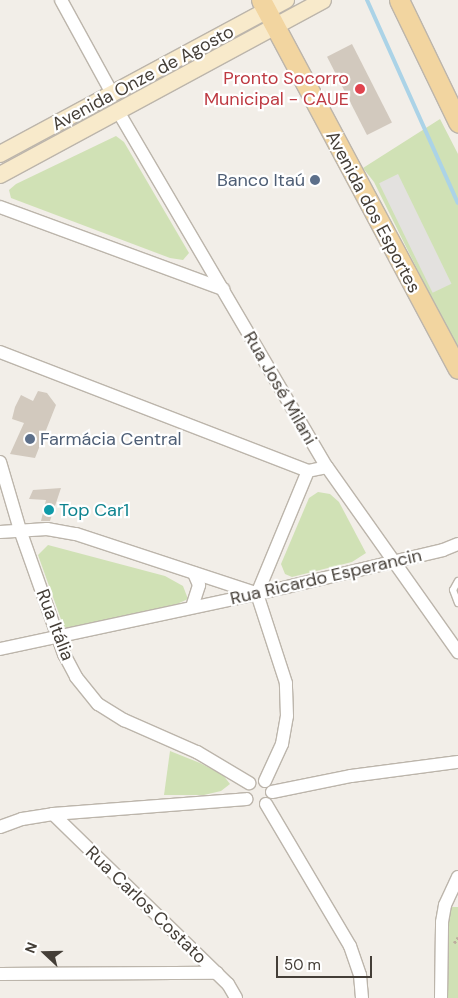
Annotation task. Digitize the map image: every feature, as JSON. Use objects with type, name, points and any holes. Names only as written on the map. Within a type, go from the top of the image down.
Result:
[{"type":"main road","name":"Avenida Onze de Agosto","points":[[0,175],[119,113],[286,0]]},
{"type":"main road","name":"Avenida Onze de Agosto","points":[[0,154],[268,12],[323,0]]},
{"type":"main road","points":[[399,0],[458,122]]},
{"type":"main road","name":"Avenida dos Esportes","points":[[268,12],[458,369]]},
{"type":"street","points":[[61,0],[113,95]]},
{"type":"street","name":"Rua José Milani","points":[[119,113],[327,468],[392,562],[458,652]]},
{"type":"street","points":[[1,209],[223,289]]},
{"type":"street","points":[[0,352],[308,471],[327,468]]},
{"type":"street","name":"Rua Itália","points":[[0,462],[20,530],[57,635],[76,677],[98,704],[124,720],[196,752],[249,783]]},
{"type":"street","points":[[308,471],[257,594],[286,691],[287,716],[282,744],[268,786],[266,804],[350,946],[360,976],[362,998]]},
{"type":"street","points":[[0,532],[47,529],[76,534],[257,594]]},
{"type":"street","name":"Rua Ricardo Esperancin","points":[[0,649],[57,635],[257,594],[392,562],[458,544]]},
{"type":"street","points":[[192,607],[199,586],[194,573]]},
{"type":"street","points":[[246,799],[245,791],[249,783],[257,780],[268,786],[458,762]]},
{"type":"street","points":[[0,827],[22,819],[53,814],[246,799],[258,807],[266,804]]},
{"type":"street","name":"Rua Carlos Costato","points":[[53,814],[228,984],[236,998]]},
{"type":"street","points":[[441,998],[442,922],[445,905],[458,877]]},
{"type":"street","points":[[0,974],[216,973]]},
{"type":"lane","points":[[458,582],[453,590],[458,603]]},
{"type":"green space","points":[[440,119],[458,154],[458,352],[374,182],[363,168]]},
{"type":"green space","points":[[116,136],[124,142],[189,253],[183,260],[170,258],[11,198],[9,190],[16,184]]},
{"type":"green space","points":[[318,492],[330,494],[339,502],[366,553],[352,562],[292,577],[285,574],[281,564],[309,498]]},
{"type":"green space","points":[[48,545],[165,576],[183,586],[188,599],[177,604],[67,629],[63,625],[38,555]]},
{"type":"green space","points":[[170,751],[223,775],[230,784],[221,791],[204,795],[164,795]]},
{"type":"green space","points":[[447,907],[458,907],[458,998],[447,998]]},
{"type":"shaded area","points":[[398,174],[451,284],[433,293],[379,183]]},
{"type":"building","name":"Pronto Socorro Municipal - CAUE","points":[[352,44],[392,122],[367,135],[327,57]]},
{"type":"building","name":"Farmácia Central","points":[[38,391],[47,393],[56,405],[35,458],[10,454],[24,423],[12,419],[15,407],[21,395],[33,401]]},
{"type":"building","name":"Top Car1","points":[[61,488],[50,521],[41,521],[46,500],[29,499],[33,490]]},
{"type":"waterway","points":[[367,0],[458,203]]},
{"type":"place","name":"Pronto Socorro Municipal - CAUE","points":[[360,89]]},
{"type":"place","name":"Banco Itaú","points":[[315,180]]},
{"type":"place","name":"Farmácia Central","points":[[30,439]]},
{"type":"place","name":"Top Car1","points":[[49,510]]}]
